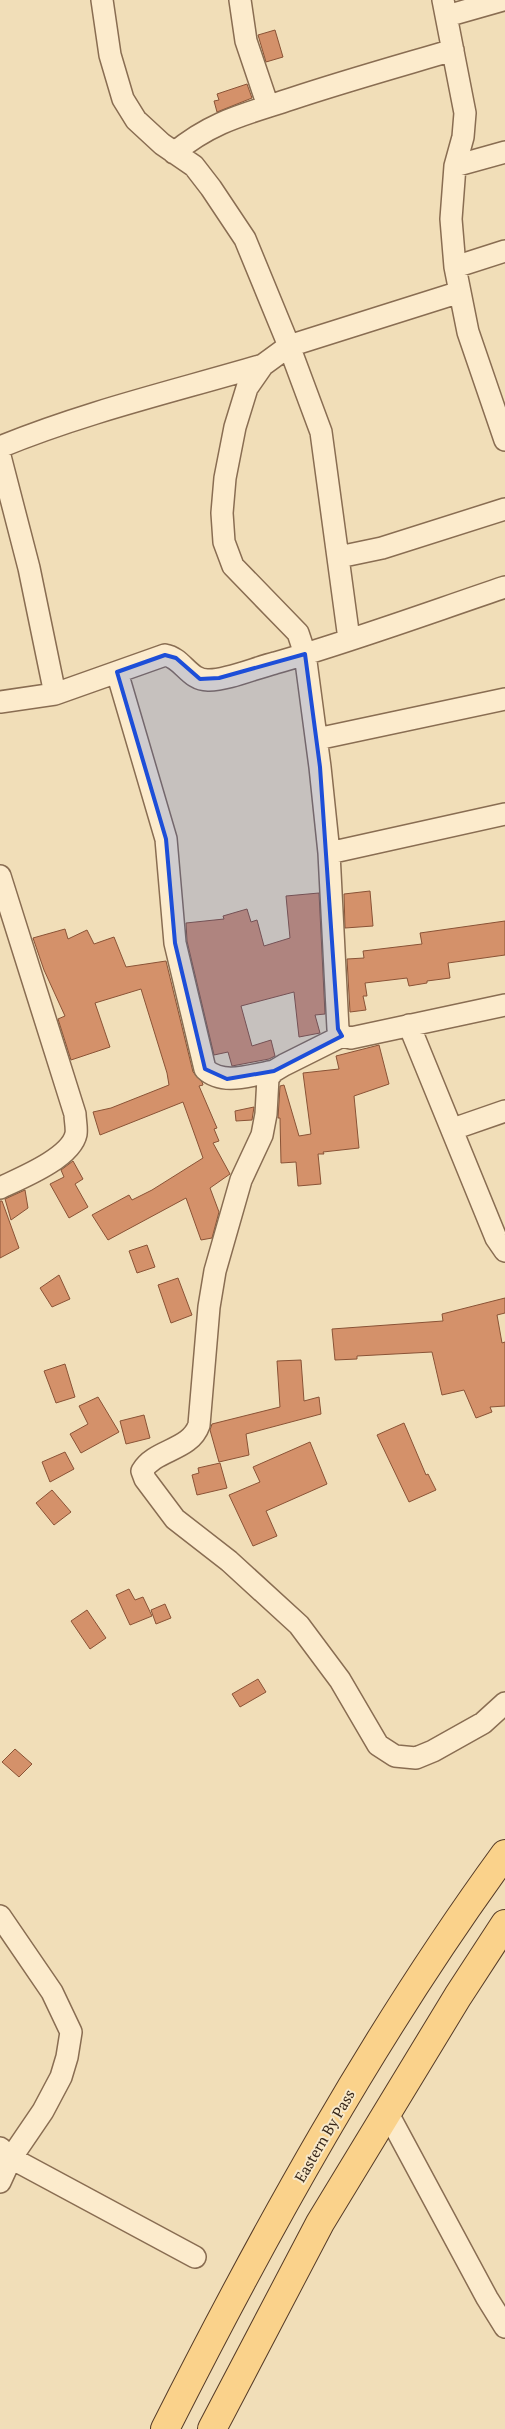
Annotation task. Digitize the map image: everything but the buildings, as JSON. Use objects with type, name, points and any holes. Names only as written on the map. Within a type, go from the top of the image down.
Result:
[{"type":"main road","name":"Eastern By Pass","points":[[165,2429],[270,2232],[384,2035],[505,1854]]},
{"type":"main road","points":[[212,2429],[320,2223],[505,1924]]},
{"type":"street","points":[[102,0],[110,55],[123,98],[136,120],[194,166],[211,188],[244,240],[289,346],[321,432],[349,639]]},
{"type":"street","points":[[240,0],[246,41],[268,106]]},
{"type":"street","points":[[504,0],[445,8],[465,113],[463,137],[455,166],[451,219],[455,267],[468,332],[500,411],[505,440]]},
{"type":"street","points":[[174,152],[195,135],[211,127],[268,106],[453,50]]},
{"type":"street","points":[[455,166],[505,152]]},
{"type":"street","points":[[455,267],[505,251]]},
{"type":"street","points":[[342,1036],[338,1029],[329,853],[317,739],[305,654],[298,633],[233,566],[224,542],[222,513],[225,478],[235,427],[247,388],[263,365],[289,346],[460,292]]},
{"type":"street","points":[[0,447],[89,414],[159,396],[263,365]]},
{"type":"street","points":[[0,456],[29,568],[55,694]]},
{"type":"street","points":[[339,557],[382,548],[505,509]]},
{"type":"street","points":[[0,702],[55,694],[165,655],[176,658],[191,674],[200,679],[209,680],[305,654],[505,587]]},
{"type":"street","points":[[117,672],[166,839],[175,943],[205,1069],[212,1075],[227,1079],[274,1071],[342,1036],[351,1038],[505,1005]]},
{"type":"street","points":[[317,739],[505,699]]},
{"type":"street","points":[[329,853],[505,814]]},
{"type":"street","points":[[0,876],[75,1114],[76,1134],[63,1153],[28,1175],[0,1188]]},
{"type":"street","points":[[410,1026],[496,1238],[505,1251]]},
{"type":"street","points":[[274,1071],[268,1078],[266,1114],[262,1135],[240,1180],[215,1271],[209,1307],[199,1425],[195,1435],[147,1464],[142,1471],[145,1479],[175,1518],[229,1562],[299,1625],[340,1680],[378,1745],[394,1756],[416,1758],[433,1751],[483,1723],[505,1703]]},
{"type":"street","points":[[453,1129],[505,1111]]},
{"type":"street","points":[[0,1916],[52,1992],[71,2032],[67,2057],[61,2077],[43,2111],[6,2153],[0,2182]]},
{"type":"street","points":[[387,2112],[505,2328]]},
{"type":"street","points":[[6,2153],[195,2257]]},
{"type":"highlighted area","points":[[305,654],[320,767],[338,1029],[342,1036],[274,1071],[227,1079],[205,1069],[175,943],[166,839],[117,672],[165,655],[176,658],[200,679],[219,678]]}]
